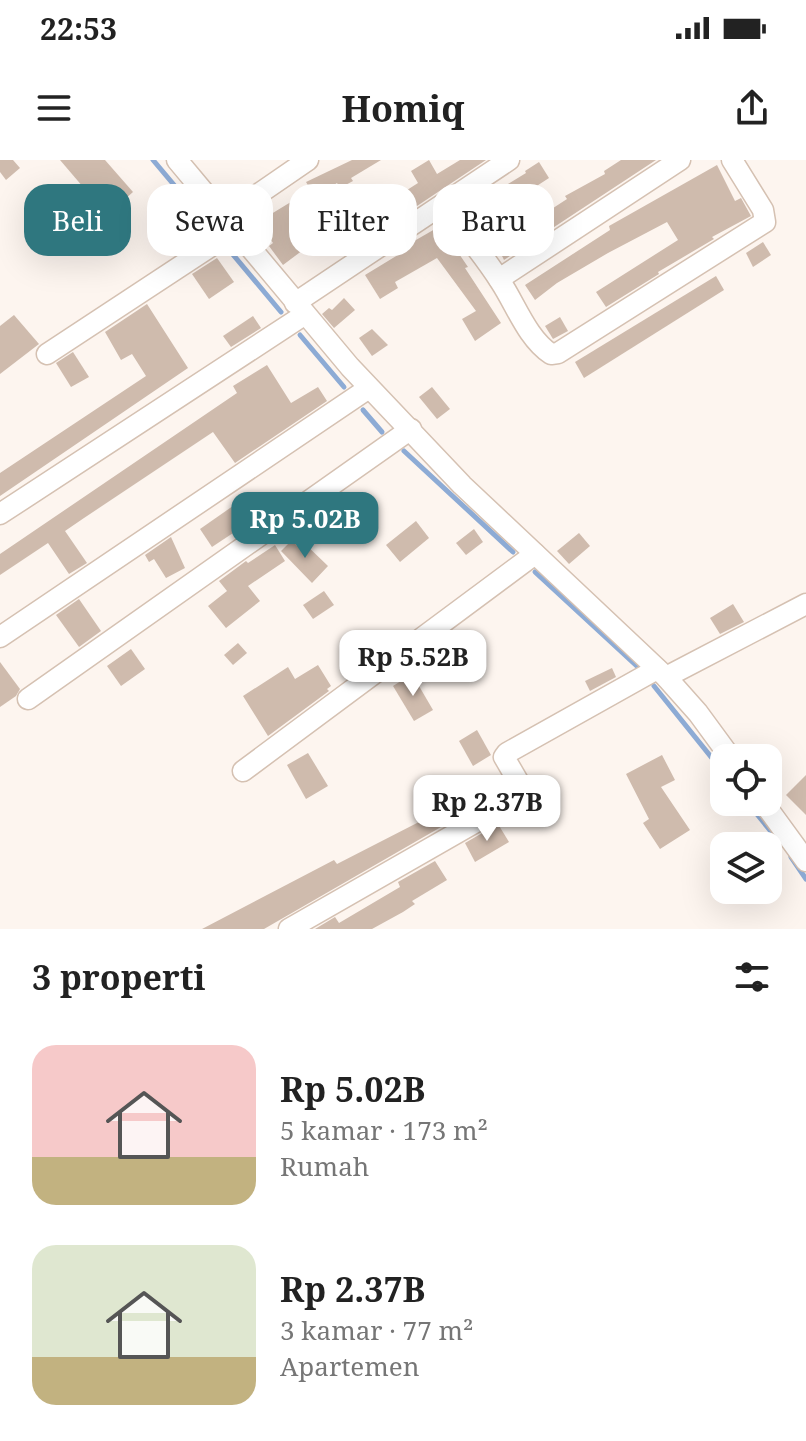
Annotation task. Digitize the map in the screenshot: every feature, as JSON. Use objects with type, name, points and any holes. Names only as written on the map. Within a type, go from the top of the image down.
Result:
[{"type":"street","points":[[177,160],[197,184]]},
{"type":"street","points":[[273,189],[308,160]]},
{"type":"street","points":[[474,184],[509,160]]},
{"type":"street","points":[[499,279],[680,160]]},
{"type":"street","points":[[482,256],[543,349],[551,354],[558,353],[765,222],[757,199],[732,160]]},
{"type":"street","points":[[0,514],[300,309],[433,212]]},
{"type":"street","points":[[47,354],[185,256]]},
{"type":"street","points":[[256,256],[369,388],[462,485],[661,673],[698,713],[721,744]]},
{"type":"street","points":[[0,637],[369,388]]},
{"type":"street","points":[[28,699],[411,429]]},
{"type":"street","points":[[243,771],[535,554]]},
{"type":"street","points":[[289,929],[518,798],[522,788],[504,757],[507,753],[661,673],[806,604]]},
{"type":"street","points":[[773,816],[806,861]]},
{"type":"building","points":[[0,160],[13,160],[20,168],[6,180],[0,172]]},
{"type":"building","points":[[60,160],[105,160],[126,184],[81,184]]},
{"type":"building","points":[[352,160],[381,160],[351,178],[353,181],[347,184],[306,182]]},
{"type":"building","points":[[429,160],[437,174],[460,160],[486,160],[450,184],[433,184],[433,195],[417,206],[418,183],[411,171]]},
{"type":"building","points":[[621,160],[656,160],[554,227],[554,207],[567,199],[565,196],[605,174],[604,171]]},
{"type":"building","points":[[539,162],[549,178],[540,184],[508,184]]},
{"type":"building","points":[[717,165],[735,201],[741,198],[751,216],[712,237],[714,239],[606,307],[596,292],[678,240],[667,222],[557,283],[535,300],[525,285],[610,230],[609,226]]},
{"type":"building","points":[[289,203],[289,256],[295,256],[283,265],[273,251],[273,213]]},
{"type":"building","points":[[433,230],[433,256],[460,256],[501,323],[475,341],[462,319],[476,311],[437,258],[395,282],[398,288],[380,299],[365,275],[396,256],[417,256],[417,239]]},
{"type":"building","points":[[763,242],[771,255],[753,267],[746,253]]},
{"type":"building","points":[[217,258],[234,282],[209,299],[192,274]]},
{"type":"building","points":[[716,276],[724,290],[584,378],[575,362]]},
{"type":"building","points":[[344,298],[355,310],[334,328],[322,314],[329,308],[332,310]]},
{"type":"building","points":[[147,304],[188,368],[0,496],[0,473],[146,376],[132,354],[121,360],[105,332]]},
{"type":"building","points":[[14,315],[39,344],[0,374],[0,326]]},
{"type":"building","points":[[253,316],[261,328],[231,347],[223,336]]},
{"type":"building","points":[[560,317],[568,331],[553,339],[545,326]]},
{"type":"building","points":[[372,329],[388,345],[372,356],[359,338]]},
{"type":"building","points":[[73,352],[89,377],[71,387],[56,363]]},
{"type":"building","points":[[267,365],[291,403],[318,387],[327,401],[235,463],[213,432],[84,518],[65,531],[87,563],[69,574],[48,543],[0,575],[0,554],[237,393],[233,386]]},
{"type":"building","points":[[432,387],[450,409],[437,419],[419,397]]},
{"type":"building","points":[[253,492],[266,511],[212,547],[200,529]]},
{"type":"building","points":[[416,521],[429,538],[400,562],[386,545]]},
{"type":"building","points":[[474,529],[483,542],[466,555],[456,543]]},
{"type":"building","points":[[579,533],[590,546],[569,564],[557,551]]},
{"type":"building","points":[[171,537],[185,568],[166,578],[154,559],[149,562],[145,555]]},
{"type":"building","points":[[292,540],[297,546],[302,541],[328,566],[312,583],[281,551]]},
{"type":"building","points":[[275,545],[285,561],[248,586],[260,601],[226,628],[208,606],[227,591],[219,581]]},
{"type":"building","points":[[324,591],[334,605],[313,619],[303,605]]},
{"type":"building","points":[[79,599],[101,631],[79,647],[56,615]]},
{"type":"building","points":[[733,604],[744,622],[720,634],[710,618]]},
{"type":"building","points":[[238,643],[247,653],[233,665],[224,655]]},
{"type":"building","points":[[131,649],[145,669],[121,686],[107,666]]},
{"type":"building","points":[[0,662],[20,689],[16,696],[0,707]]},
{"type":"building","points":[[318,665],[331,686],[327,689],[329,691],[268,736],[243,696],[288,667],[295,679]]},
{"type":"building","points":[[612,668],[616,677],[590,691],[585,681]]},
{"type":"building","points":[[412,674],[433,710],[414,721],[393,686]]},
{"type":"building","points":[[477,730],[491,755],[473,766],[459,741]]},
{"type":"building","points":[[308,753],[328,786],[306,799],[287,765]]},
{"type":"building","points":[[662,755],[675,780],[661,787],[690,830],[660,849],[643,823],[649,819],[626,774]]},
{"type":"building","points":[[806,775],[806,815],[786,795]]},
{"type":"building","points":[[495,783],[500,793],[264,929],[202,929],[334,860],[337,864]]},
{"type":"building","points":[[498,824],[509,842],[475,862],[465,843]]},
{"type":"building","points":[[435,861],[447,880],[412,901],[415,904],[403,912],[372,929],[315,929],[335,917],[339,923],[400,887],[398,882]]},
{"type":"waterway","points":[[153,160],[173,184]]},
{"type":"waterway","points":[[234,256],[281,312]]},
{"type":"waterway","points":[[300,335],[344,387]]},
{"type":"waterway","points":[[363,410],[382,432]]},
{"type":"waterway","points":[[404,451],[513,552]]},
{"type":"waterway","points":[[535,572],[640,669]]},
{"type":"waterway","points":[[654,686],[710,756]]},
{"type":"waterway","points":[[758,816],[771,832]]},
{"type":"waterway","points":[[791,857],[806,879]]}]
